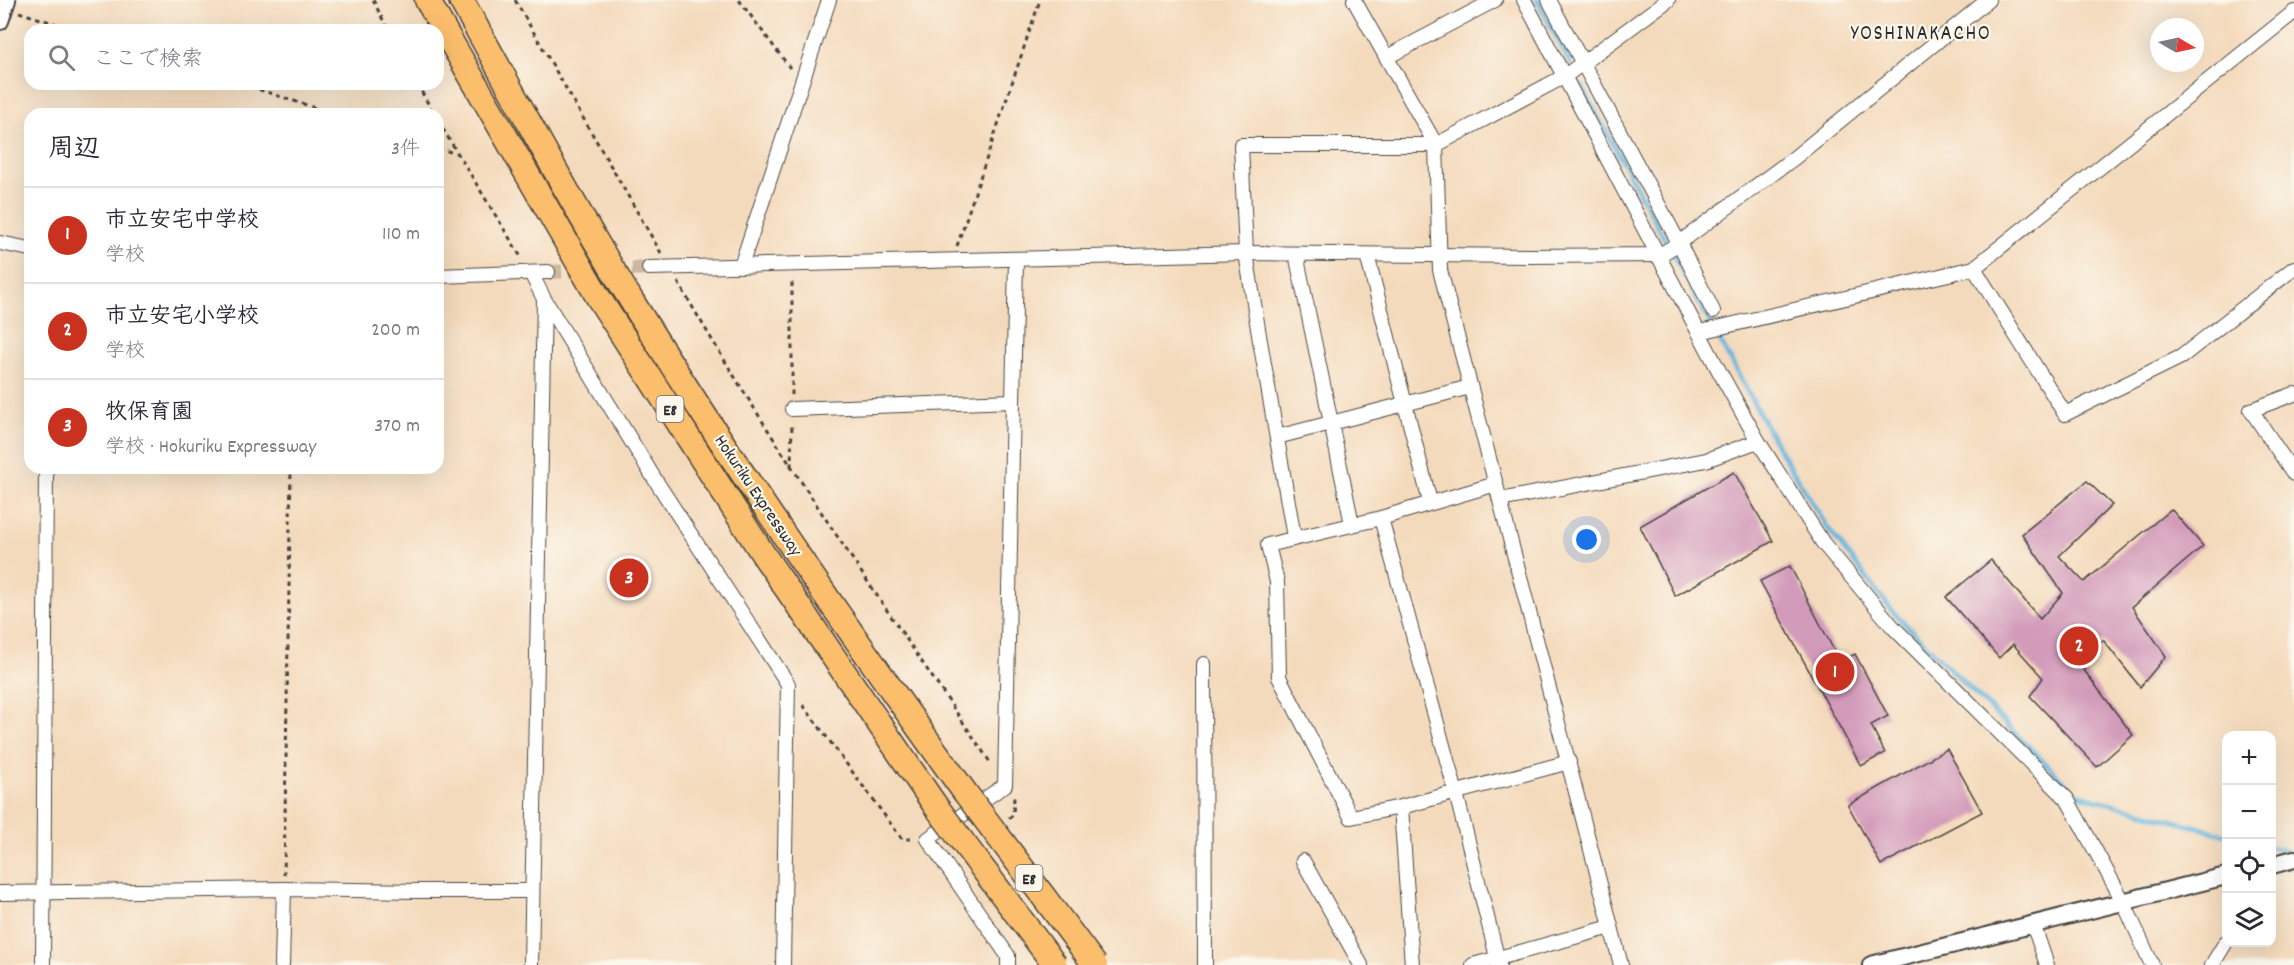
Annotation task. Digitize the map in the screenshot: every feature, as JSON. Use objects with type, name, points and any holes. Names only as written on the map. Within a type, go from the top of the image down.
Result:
[{"type":"highway","name":"Hokuriku Expressway","points":[[428,0],[442,24]]},
{"type":"highway","name":"Hokuriku Expressway","points":[[461,0],[633,303],[737,464],[860,646],[964,791],[1095,965]]},
{"type":"highway","name":"Hokuriku Expressway","points":[[444,28],[598,297],[763,554],[934,805],[1055,965]]},
{"type":"street","points":[[741,266],[829,0]]},
{"type":"street","points":[[1354,0],[1436,145],[1440,270],[1621,965]]},
{"type":"street","points":[[1387,57],[1495,0]]},
{"type":"street","points":[[1524,0],[1758,441],[1823,543],[1893,627],[2067,799],[2122,901],[2152,965]]},
{"type":"street","points":[[1549,0],[1713,311]]},
{"type":"street","points":[[1294,537],[1246,253],[1241,146],[1436,145],[1565,76],[1668,0]]},
{"type":"street","points":[[649,268],[1246,253],[1659,255],[1679,243],[1794,158],[1988,0]]},
{"type":"street","points":[[1700,332],[1974,268],[2294,12]]},
{"type":"street","points":[[0,243],[24,248]]},
{"type":"street","points":[[1296,254],[1352,524]]},
{"type":"street","points":[[1367,255],[1430,502]]},
{"type":"street","points":[[1008,965],[1008,956],[928,839],[1010,788],[1016,259]]},
{"type":"street","points":[[1974,268],[2065,414],[2181,357],[2294,268]]},
{"type":"street","points":[[531,273],[544,299],[654,478],[788,684],[783,965]]},
{"type":"street","points":[[444,276],[548,273]]},
{"type":"street","points":[[531,965],[544,299]]},
{"type":"street","points":[[1277,438],[1470,387]]},
{"type":"street","points":[[2294,394],[2251,410],[2294,474]]},
{"type":"street","points":[[792,409],[1013,401]]},
{"type":"street","points":[[1500,500],[1706,460],[1758,441]]},
{"type":"street","points":[[43,965],[46,474]]},
{"type":"street","points":[[1496,484],[1381,518],[1268,545],[1277,582],[1279,677],[1351,817],[1401,807],[1569,762]]},
{"type":"street","points":[[1381,518],[1456,793],[1498,962]]},
{"type":"street","points":[[1204,664],[1205,965]]},
{"type":"street","points":[[1401,807],[1412,965]]},
{"type":"street","points":[[2276,865],[2294,859]]},
{"type":"street","points":[[1303,861],[1361,965]]},
{"type":"street","points":[[1870,965],[2222,877]]},
{"type":"street","points":[[0,893],[284,889],[531,891]]},
{"type":"street","points":[[282,965],[284,889]]},
{"type":"street","points":[[2033,924],[2047,965]]},
{"type":"street","points":[[1473,965],[1498,962],[1611,927]]},
{"type":"street","points":[[2212,965],[2223,947]]},
{"type":"path","points":[[373,0],[385,24]]},
{"type":"path","points":[[515,0],[669,268],[791,468],[1010,788],[1013,815],[1006,821]]},
{"type":"path","points":[[739,0],[801,84]]},
{"type":"path","points":[[952,260],[1040,0]]},
{"type":"path","points":[[4,10],[54,24]]},
{"type":"path","points":[[260,90],[316,108]]},
{"type":"path","points":[[420,90],[431,108]]},
{"type":"path","points":[[444,130],[531,273]]},
{"type":"path","points":[[444,150],[459,154]]},
{"type":"path","points":[[791,468],[792,264]]},
{"type":"path","points":[[284,889],[291,474]]},
{"type":"path","points":[[788,684],[902,839],[928,839]]},
{"type":"building","points":[[1734,472],[1773,541],[1675,596],[1640,526]]},
{"type":"building","points":[[2087,481],[2112,505],[2059,556],[2084,582],[2171,509],[2203,546],[2132,607],[2166,656],[2140,687],[2103,640],[2080,665],[2133,735],[2097,767],[2030,696],[2043,678],[2013,644],[1999,658],[1946,597],[1991,560],[2040,619],[2063,593],[2022,534]]},
{"type":"building","points":[[1790,566],[1840,662],[1855,654],[1888,716],[1871,725],[1885,753],[1861,766],[1760,581]]},
{"type":"building","points":[[1947,749],[1982,812],[1881,865],[1848,805]]},
{"type":"waterway","points":[[1537,0],[1570,63]]},
{"type":"waterway","points":[[1581,85],[1776,444],[1827,527],[1893,612],[2076,794],[2222,834]]},
{"type":"waterway","points":[[2276,848],[2286,851]]},
{"type":"tunnel","points":[[548,272],[649,268]]},
{"type":"place","name":"牧保育園","points":[[629,578]]},
{"type":"place","name":"市立安宅小学校","points":[[2079,646]]},
{"type":"place","name":"市立安宅中学校","points":[[1835,672]]},
{"type":"district","name":"YOSHINAKACHO","points":[[1921,32]]}]
